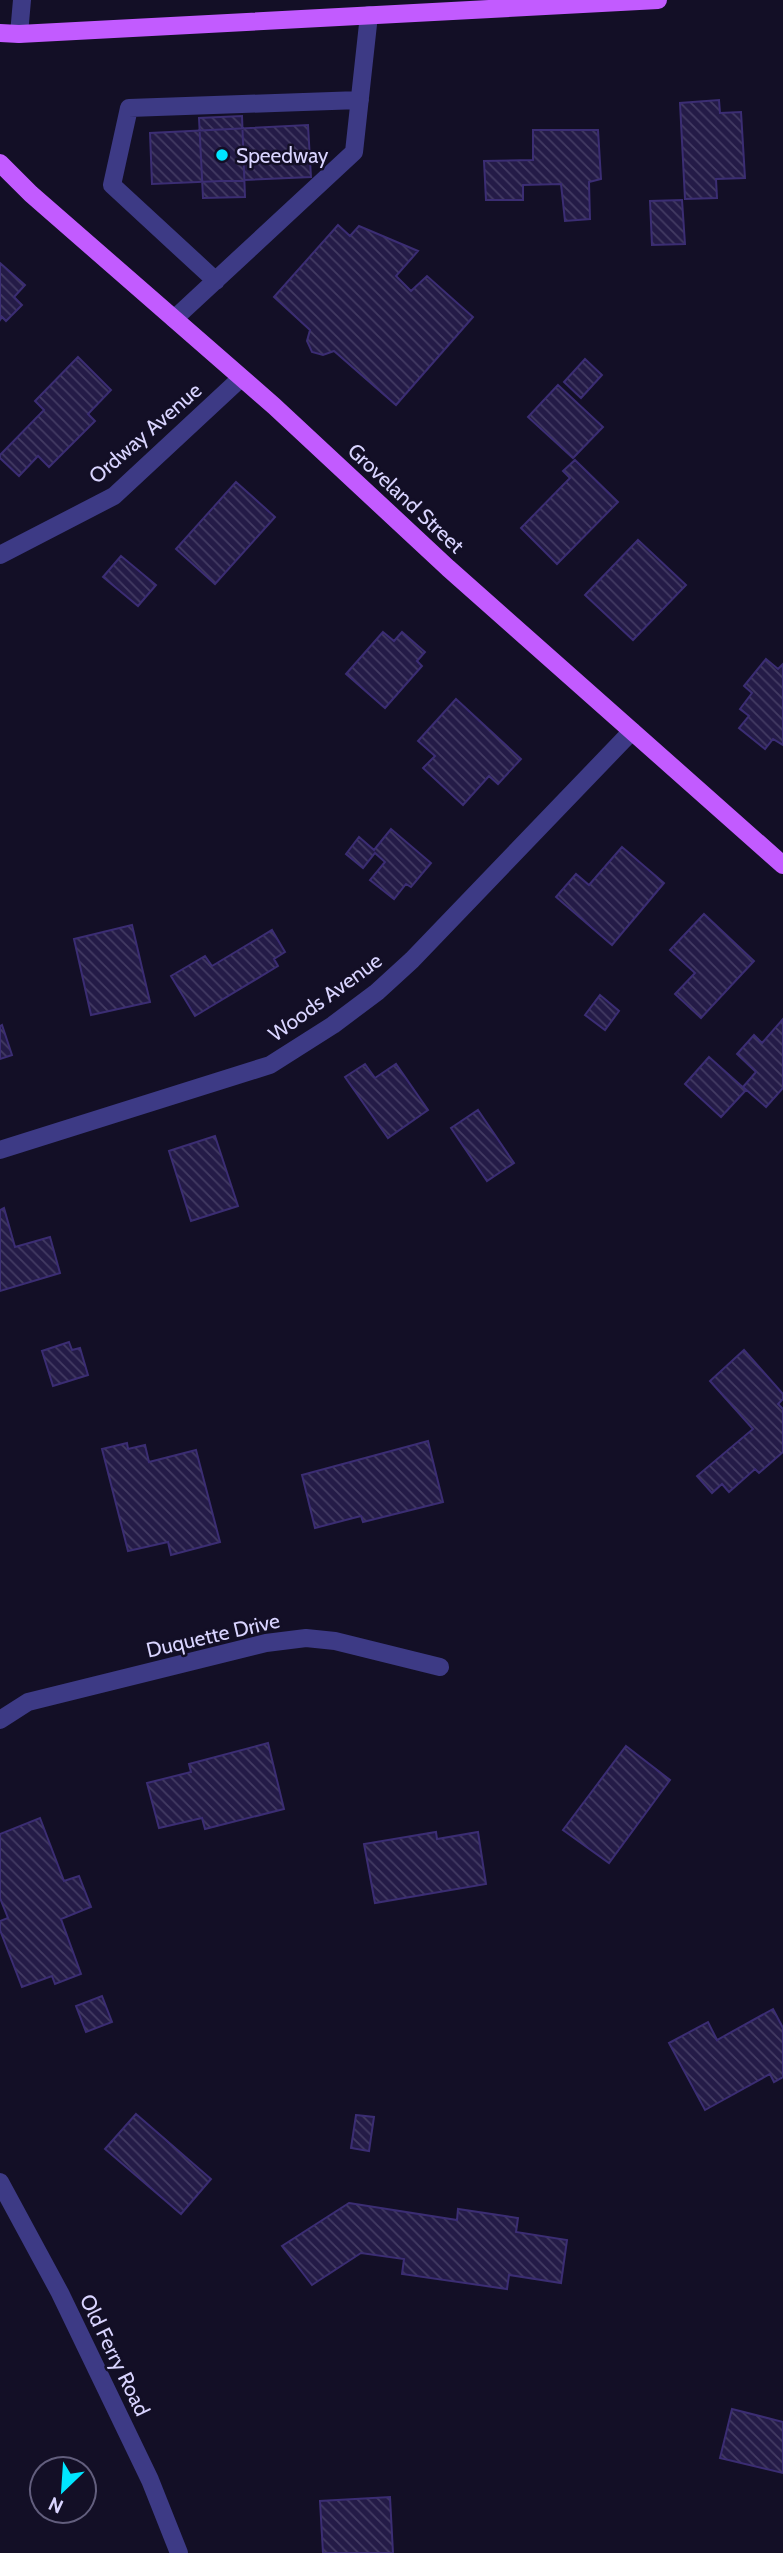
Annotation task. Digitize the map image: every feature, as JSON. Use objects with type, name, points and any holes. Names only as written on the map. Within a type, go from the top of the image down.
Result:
[{"type":"main road","points":[[0,33],[658,0]]},
{"type":"main road","name":"Groveland Street","points":[[0,163],[241,378],[448,568],[783,865]]},
{"type":"street","points":[[19,34],[22,0]]},
{"type":"street","points":[[174,319],[355,152],[369,15]]},
{"type":"street","points":[[216,281],[112,185],[129,108],[360,100]]},
{"type":"street","name":"Ordway Avenue","points":[[0,555],[114,496],[241,378]]},
{"type":"street","name":"Woods Avenue","points":[[0,1150],[270,1065],[333,1024],[377,992],[412,960],[632,731]]},
{"type":"street","name":"Duquette Drive","points":[[0,1720],[28,1702],[266,1643],[306,1638],[363,1646],[440,1667]]},
{"type":"street","name":"Old Ferry Road","points":[[0,2182],[60,2293],[150,2480],[179,2553]]},
{"type":"building","points":[[719,100],[720,113],[741,112],[745,178],[716,179],[717,198],[685,199],[680,103]]},
{"type":"building","points":[[242,116],[245,197],[203,198],[199,118]]},
{"type":"building","points":[[308,125],[311,177],[152,184],[150,133]]},
{"type":"building","points":[[533,130],[598,130],[601,179],[589,182],[590,219],[565,221],[561,184],[523,185],[523,200],[486,200],[484,161],[533,160]]},
{"type":"building","points":[[682,200],[685,244],[652,245],[650,201]]},
{"type":"building","points":[[338,225],[350,236],[359,226],[418,251],[396,276],[411,291],[427,276],[473,317],[396,405],[334,351],[323,355],[312,352],[307,341],[310,330],[274,297]]},
{"type":"building","points":[[0,263],[25,285],[14,297],[22,305],[6,321],[2,317],[0,320]]},
{"type":"building","points":[[78,357],[111,390],[88,414],[95,421],[49,467],[38,456],[19,476],[0,455],[44,410],[35,401]]},
{"type":"building","points":[[585,359],[602,375],[581,398],[564,382]]},
{"type":"building","points":[[558,385],[603,427],[573,458],[528,417]]},
{"type":"building","points":[[575,460],[618,502],[557,564],[521,528],[570,478],[563,471]]},
{"type":"building","points":[[236,482],[275,517],[215,584],[176,549]]},
{"type":"building","points":[[638,540],[686,585],[633,640],[585,595]]},
{"type":"building","points":[[121,556],[156,585],[138,606],[103,577]]},
{"type":"building","points":[[383,632],[394,641],[402,632],[425,652],[417,661],[422,666],[385,708],[346,674]]},
{"type":"building","points":[[766,659],[778,669],[783,664],[783,745],[773,739],[765,749],[739,728],[749,716],[740,709],[752,693],[744,686]]},
{"type":"building","points":[[456,699],[521,759],[498,784],[489,776],[463,805],[423,768],[435,756],[418,741]]},
{"type":"building","points":[[391,829],[431,863],[411,887],[406,884],[394,899],[370,880],[385,862],[375,853],[363,868],[346,854],[359,837],[374,850]]},
{"type":"building","points":[[622,847],[664,883],[612,945],[556,897],[576,874],[589,885]]},
{"type":"building","points":[[704,914],[754,961],[701,1018],[675,994],[695,973],[670,950]]},
{"type":"building","points":[[132,925],[150,1002],[91,1015],[74,939]]},
{"type":"building","points":[[272,930],[285,952],[274,959],[278,966],[195,1016],[171,976],[205,956],[212,966]]},
{"type":"building","points":[[600,995],[619,1011],[605,1030],[585,1015]]},
{"type":"building","points":[[783,1019],[783,1088],[766,1107],[743,1087],[756,1072],[737,1054],[754,1035],[762,1043]]},
{"type":"building","points":[[2,1025],[12,1055],[0,1059],[0,1026]]},
{"type":"building","points":[[709,1057],[746,1090],[721,1117],[685,1084]]},
{"type":"building","points":[[365,1064],[375,1078],[396,1064],[428,1110],[388,1138],[345,1077]]},
{"type":"building","points":[[478,1110],[514,1163],[487,1181],[451,1128]]},
{"type":"building","points":[[215,1136],[238,1206],[191,1221],[169,1151]]},
{"type":"building","points":[[4,1208],[15,1247],[50,1237],[60,1273],[0,1291],[0,1210]]},
{"type":"building","points":[[69,1342],[72,1350],[80,1348],[88,1375],[53,1386],[42,1351]]},
{"type":"building","points":[[744,1350],[783,1394],[783,1399],[778,1404],[783,1409],[783,1452],[759,1473],[755,1469],[729,1492],[722,1484],[712,1493],[697,1476],[753,1429],[710,1381]]},
{"type":"building","points":[[428,1441],[443,1502],[363,1522],[361,1516],[315,1528],[302,1475]]},
{"type":"building","points":[[127,1443],[128,1449],[145,1445],[149,1462],[196,1450],[220,1542],[171,1555],[168,1542],[128,1551],[102,1449]]},
{"type":"building","points":[[268,1743],[284,1809],[205,1829],[202,1818],[159,1828],[147,1783],[191,1772],[189,1764]]},
{"type":"building","points":[[626,1746],[670,1780],[609,1863],[563,1830]]},
{"type":"building","points":[[40,1818],[64,1881],[79,1876],[91,1907],[61,1919],[81,1974],[55,1984],[52,1976],[22,1987],[0,1930],[0,1921],[8,1918],[0,1898],[0,1834]]},
{"type":"building","points":[[436,1832],[437,1839],[478,1832],[486,1884],[375,1903],[364,1844]]},
{"type":"building","points":[[102,1996],[112,2022],[86,2032],[76,2006]]},
{"type":"building","points":[[773,2009],[783,2028],[783,2077],[774,2082],[770,2074],[705,2110],[669,2043],[708,2022],[717,2040]]},
{"type":"building","points":[[136,2114],[211,2179],[181,2214],[105,2149]]},
{"type":"building","points":[[356,2115],[374,2117],[369,2151],[351,2148]]},
{"type":"building","points":[[349,2203],[457,2220],[458,2209],[518,2218],[516,2232],[567,2240],[561,2283],[509,2275],[507,2289],[402,2274],[404,2259],[361,2253],[312,2285],[282,2246]]},
{"type":"building","points":[[732,2409],[783,2422],[783,2473],[720,2458]]},
{"type":"building","points":[[390,2497],[393,2553],[323,2553],[320,2501]]},
{"type":"place","name":"Speedway","points":[[222,155]]}]
